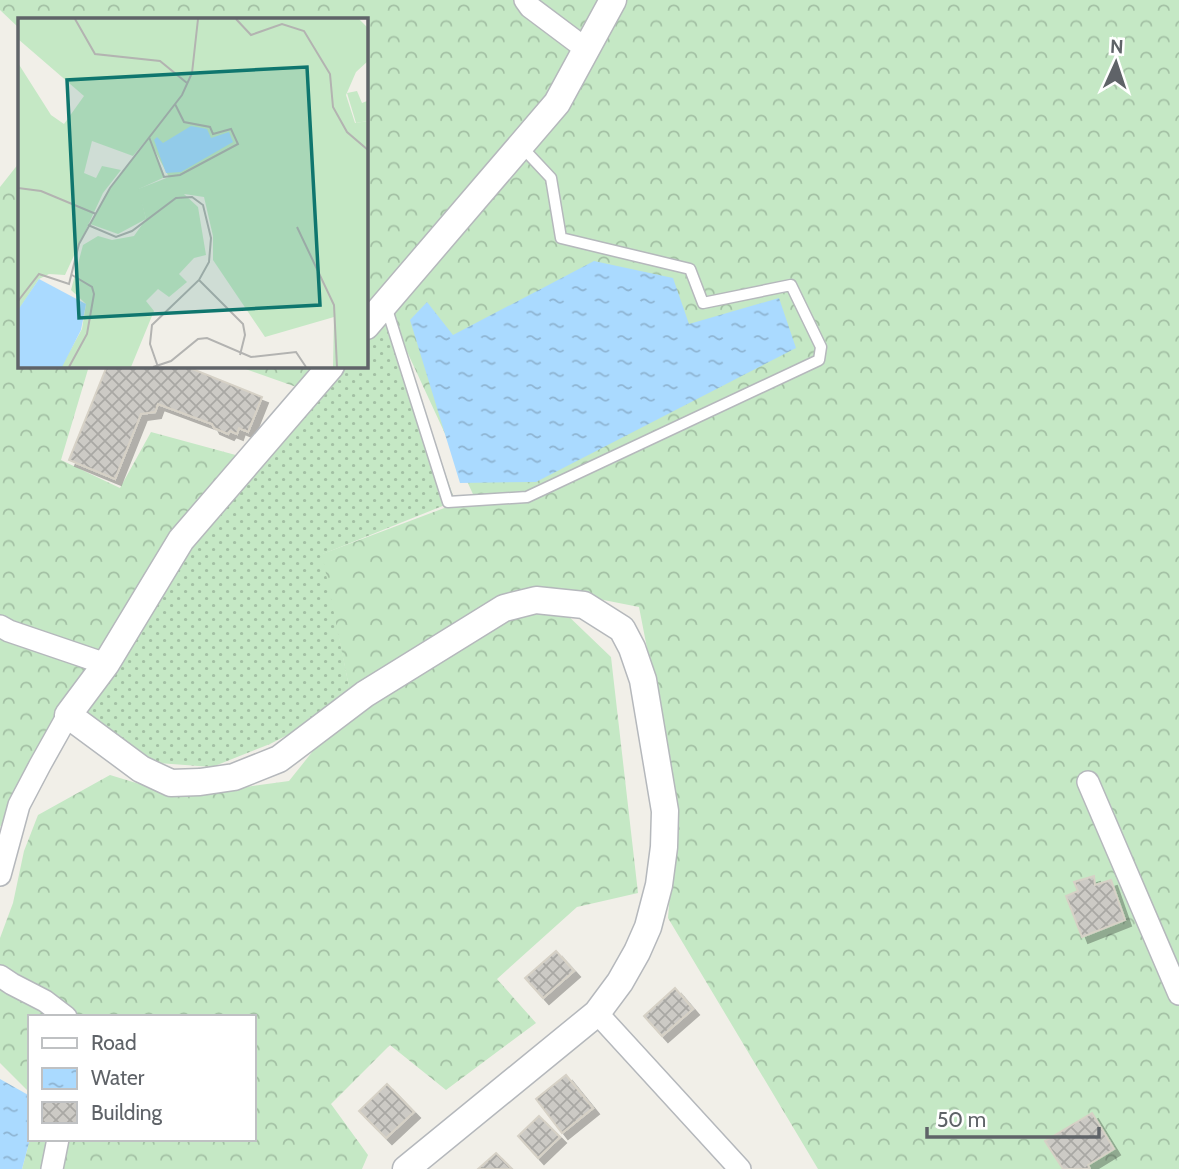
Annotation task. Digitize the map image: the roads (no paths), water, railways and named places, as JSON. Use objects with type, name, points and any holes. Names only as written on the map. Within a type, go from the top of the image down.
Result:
[{"type":"street","points":[[525,0],[530,7],[586,50]]},
{"type":"street","points":[[368,324],[557,103],[613,0]]},
{"type":"street","points":[[0,875],[19,805],[40,765],[68,715],[106,664],[181,540],[329,368]]},
{"type":"street","points":[[68,715],[141,769],[171,783],[234,777],[279,759],[365,694],[504,608],[536,600],[584,605],[622,629],[643,680],[665,811],[659,885],[648,927],[620,982],[597,1013],[406,1169]]},
{"type":"street","points":[[0,626],[106,664]]},
{"type":"street","points":[[1088,782],[1179,994]]},
{"type":"street","points":[[0,976],[45,1000],[64,1015]]},
{"type":"street","points":[[597,1013],[740,1169]]},
{"type":"street","points":[[51,1169],[58,1141]]},
{"type":"lane","points":[[385,303],[448,502],[527,497],[819,360],[821,347],[791,285],[703,303],[690,269],[561,238],[551,178],[521,146]]},
{"type":"water","points":[[594,261],[673,278],[689,324],[779,298],[796,348],[536,482],[460,483],[410,320],[427,302],[453,335]]},
{"type":"water","points":[[0,1079],[28,1095],[29,1141],[22,1169],[0,1169]]}]
